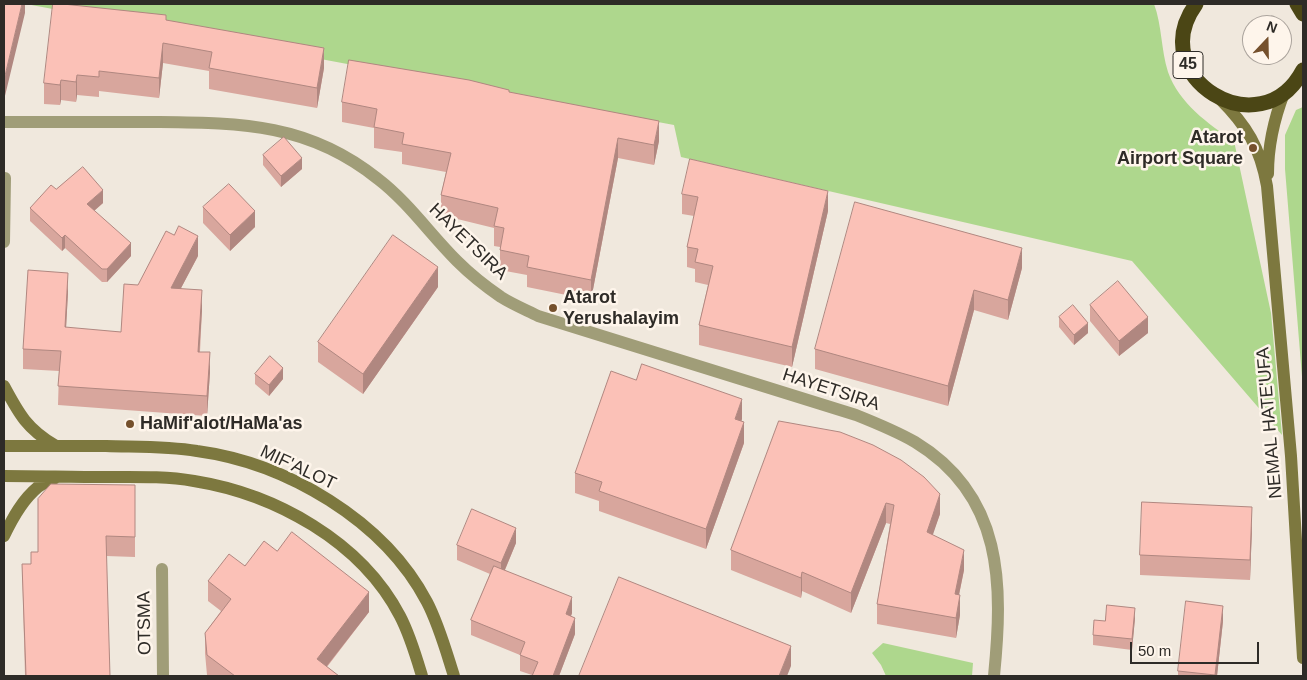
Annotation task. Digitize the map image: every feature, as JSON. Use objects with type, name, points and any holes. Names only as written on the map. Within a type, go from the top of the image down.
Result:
[{"type":"highway","points":[[1180,4],[1188,19]]},
{"type":"highway","name":"45","points":[[1196,4],[1188,19],[1184,37],[1185,56],[1197,81],[1204,88],[1219,98],[1235,104],[1252,105],[1269,101],[1284,93],[1301,77]]},
{"type":"highway","points":[[1297,4],[1303,14]]},
{"type":"street","name":"NEMAL HATE'UFA","points":[[1284,93],[1274,123],[1270,147],[1268,186],[1291,456],[1303,658]]},
{"type":"street","name":"NEMAL HATE'UFA","points":[[1219,98],[1248,131],[1264,170],[1268,186]]},
{"type":"street","name":"HAYETSIRA","points":[[4,122],[217,123],[279,130],[308,138],[349,158],[380,180],[457,261],[502,298],[538,316],[856,415],[889,428],[916,443],[939,460],[961,481],[978,505],[990,538],[997,568],[998,603],[994,676]]},
{"type":"street","points":[[4,242],[5,178]]},
{"type":"street","points":[[4,386],[26,423],[40,436],[56,446]]},
{"type":"street","name":"MIF'ALOT","points":[[4,446],[171,448],[199,451],[237,459],[300,483],[332,502],[364,525],[384,544],[407,571],[426,601],[442,635],[454,676]]},
{"type":"street","points":[[4,476],[137,477],[194,481],[229,489],[286,511],[316,528],[344,548],[383,589],[399,615],[413,645],[422,676]]},
{"type":"street","points":[[4,536],[24,501],[38,487],[58,476]]},
{"type":"street","name":"OTSMA","points":[[162,569],[163,676]]},
{"type":"green space","points":[[26,4],[1154,4],[1159,20],[1166,64],[1173,83],[1195,112],[1234,141],[1271,313],[1282,435],[1132,261],[681,157],[674,125]]},
{"type":"green space","points":[[1303,107],[1303,389],[1285,169],[1285,135],[1296,110]]},
{"type":"green space","points":[[883,643],[973,663],[972,676],[886,676],[872,653]]},
{"type":"building","points":[[4,4],[22,4],[4,80]]},
{"type":"building","points":[[53,4],[166,15],[166,20],[324,48],[317,88],[209,68],[212,52],[163,43],[159,78],[99,71],[99,77],[77,75],[76,82],[61,80],[60,85],[44,83]]},
{"type":"building","points":[[349,60],[469,80],[509,90],[509,92],[659,121],[654,145],[618,138],[591,280],[527,267],[529,256],[500,250],[504,228],[494,226],[498,208],[441,195],[451,153],[402,144],[404,133],[374,127],[377,109],[342,102]]},
{"type":"building","points":[[284,137],[302,158],[281,176],[263,155]]},
{"type":"building","points":[[690,159],[828,191],[792,347],[699,325],[713,266],[695,262],[698,249],[687,247],[698,197],[682,194]]},
{"type":"building","points":[[83,167],[103,190],[87,204],[131,243],[107,269],[102,269],[65,235],[62,238],[30,208],[51,185],[56,189]]},
{"type":"building","points":[[229,184],[255,211],[230,235],[203,207]]},
{"type":"building","points":[[855,202],[1022,248],[1008,300],[974,290],[948,386],[815,349]]},
{"type":"building","points":[[179,226],[198,236],[171,288],[202,290],[198,352],[210,352],[207,396],[58,386],[61,351],[23,349],[28,270],[68,273],[65,327],[121,332],[124,284],[138,285],[166,231],[174,235]]},
{"type":"building","points":[[393,235],[438,267],[363,374],[318,342]]},
{"type":"building","points":[[1118,281],[1148,317],[1119,341],[1090,305]]},
{"type":"building","points":[[1073,305],[1088,323],[1074,335],[1059,317]]},
{"type":"building","points":[[270,356],[283,368],[269,385],[255,374]]},
{"type":"building","points":[[642,364],[742,399],[735,419],[744,422],[706,529],[599,491],[602,482],[575,473],[611,371],[636,380]]},
{"type":"building","points":[[779,421],[840,432],[873,445],[901,460],[924,477],[940,494],[927,532],[964,550],[955,594],[960,595],[956,618],[877,604],[894,505],[886,503],[851,593],[802,572],[801,578],[731,550]]},
{"type":"building","points":[[51,484],[135,485],[135,537],[106,536],[110,676],[26,676],[22,564],[31,564],[31,552],[38,552],[38,499]]},
{"type":"building","points":[[1142,502],[1252,507],[1250,560],[1140,555]]},
{"type":"building","points":[[472,509],[516,528],[501,563],[457,545]]},
{"type":"building","points":[[292,532],[369,592],[317,659],[339,676],[235,676],[207,655],[205,633],[231,599],[208,581],[229,554],[245,566],[264,541],[277,551]]},
{"type":"building","points":[[494,566],[572,597],[566,614],[575,618],[553,676],[532,676],[538,662],[520,655],[525,642],[471,620]]},
{"type":"building","points":[[619,577],[791,646],[779,676],[579,676]]},
{"type":"building","points":[[1186,601],[1223,606],[1215,675],[1178,671]]},
{"type":"building","points":[[1107,605],[1135,608],[1132,639],[1093,635],[1094,620],[1105,621]]},
{"type":"place","name":"Atarot Airport Square","points":[[1253,148]]},
{"type":"place","name":"Atarot Yerushalayim","points":[[553,308]]},
{"type":"place","name":"HaMif'alot/HaMa'as","points":[[130,424]]}]
